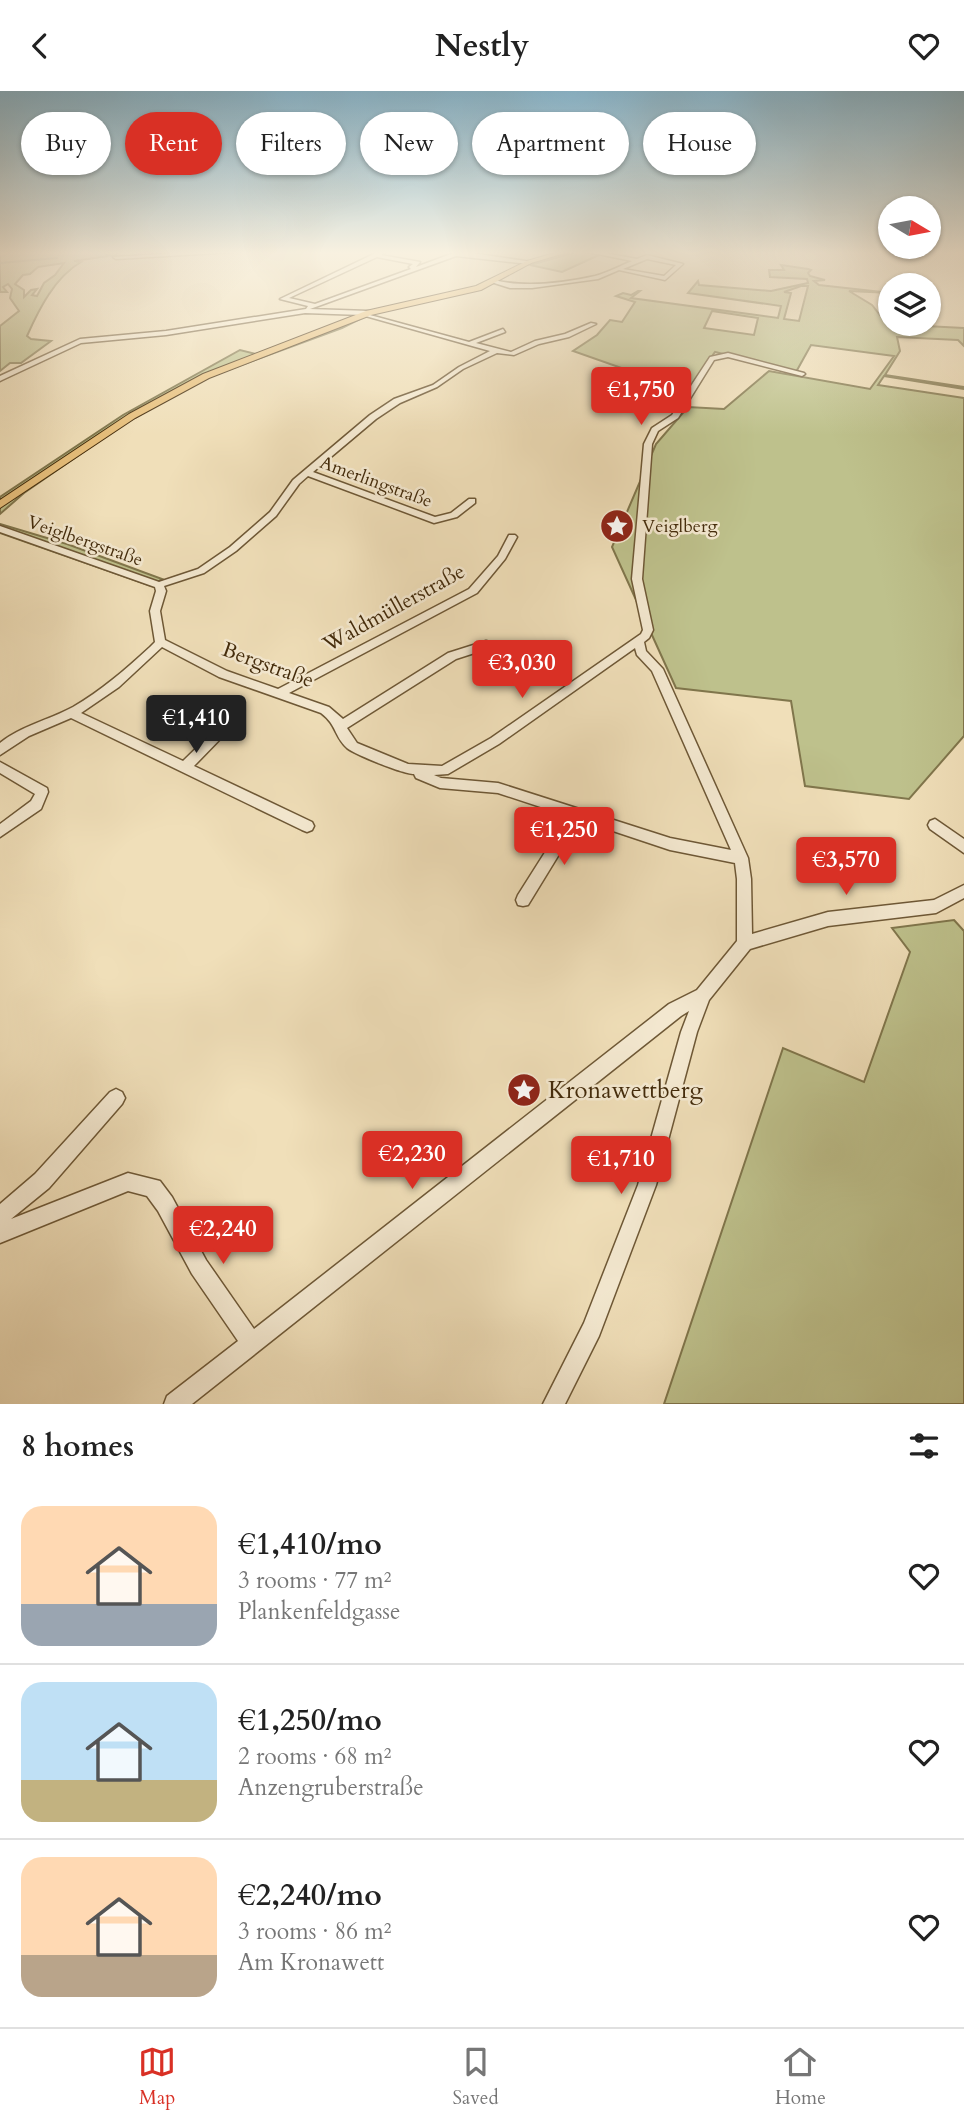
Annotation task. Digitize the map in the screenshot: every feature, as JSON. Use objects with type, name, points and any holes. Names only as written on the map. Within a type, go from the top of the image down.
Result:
[{"type":"main road","points":[[0,505],[108,431],[187,385],[375,312]]},
{"type":"street","points":[[0,379],[80,341],[166,334],[297,312]]},
{"type":"street","points":[[331,312],[367,314],[512,354],[537,342],[568,335],[593,324]]},
{"type":"street","points":[[471,344],[503,331]]},
{"type":"street","points":[[0,750],[41,726],[71,713],[118,682],[160,642],[155,611],[161,591],[159,585],[201,571],[233,549],[270,517],[291,487],[387,407],[435,386],[466,365],[496,351]]},
{"type":"street","points":[[745,943],[741,858],[657,669],[641,652],[639,641],[648,630],[637,579],[648,444],[655,431],[675,416],[715,357],[728,355],[802,374]]},
{"type":"street","name":"Amerlingstraße","points":[[307,473],[434,520],[454,515],[472,501]]},
{"type":"street","name":"Veiglbergstraße","points":[[0,529],[159,585]]},
{"type":"street","name":"Waldmüllerstraße","points":[[278,694],[473,591],[502,557],[512,537]]},
{"type":"street","name":"Bergstraße","points":[[160,642],[213,670],[325,710],[337,719],[353,746],[407,769],[436,772],[450,769],[639,641]]},
{"type":"street","points":[[340,727],[452,656],[486,645]]},
{"type":"street","points":[[71,713],[307,826]]},
{"type":"street","points":[[184,768],[223,729]]},
{"type":"street","points":[[0,767],[42,792],[36,805],[0,831]]},
{"type":"street","points":[[407,769],[440,783],[498,787],[670,844],[741,858]]},
{"type":"street","points":[[523,900],[576,815]]},
{"type":"street","points":[[935,825],[964,847]]},
{"type":"street","points":[[554,1404],[592,1329],[647,1185],[703,995],[745,943],[828,919],[936,906],[964,891]]},
{"type":"street","points":[[175,1404],[675,1010],[703,995]]},
{"type":"street","points":[[0,1216],[42,1181],[116,1098]]},
{"type":"street","points":[[0,1233],[128,1182],[153,1188],[165,1204],[199,1267],[251,1343]]},
{"type":"green space","points":[[17,312],[39,312],[27,336],[31,339],[51,341],[21,363],[10,363],[0,371],[0,326]]},
{"type":"green space","points":[[628,312],[711,312],[704,328],[754,335],[758,318],[720,312],[778,318],[779,312],[786,312],[784,319],[799,321],[801,312],[878,312],[878,336],[941,336],[941,327],[964,328],[964,346],[958,340],[897,337],[900,351],[885,375],[964,389],[884,376],[878,385],[964,398],[964,736],[909,799],[805,786],[791,701],[676,688],[612,547],[656,444],[688,407],[724,409],[769,371],[870,389],[894,356],[811,345],[796,372],[715,352],[687,391],[573,351],[597,335],[610,320],[622,322]]},
{"type":"green space","points":[[364,317],[342,328],[209,377],[180,392],[121,426],[24,493],[0,514],[0,497],[123,415],[240,350],[256,354]]},
{"type":"green space","points":[[0,524],[67,544],[162,579],[151,586],[0,533]]},
{"type":"green space","points":[[954,920],[964,931],[964,1404],[664,1404],[783,1048],[864,1082],[910,952],[892,928]]},
{"type":"place","name":"Veiglberg","points":[[617,526]]},
{"type":"place","name":"Kronawettberg","points":[[524,1090]]}]
